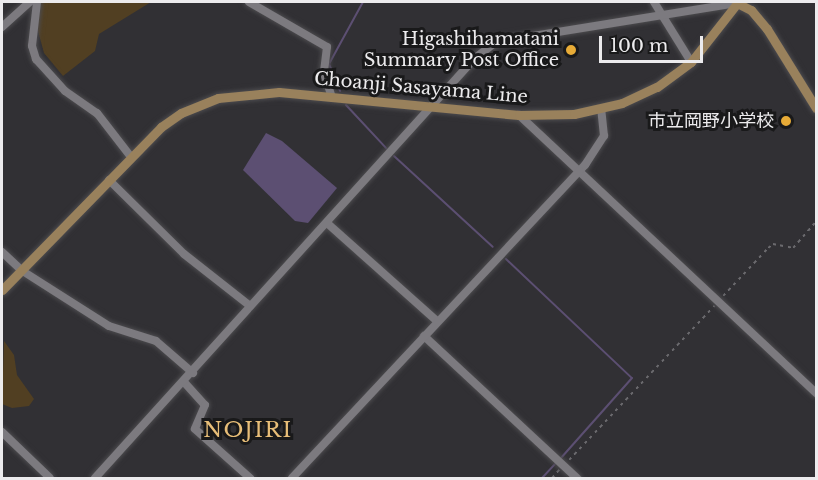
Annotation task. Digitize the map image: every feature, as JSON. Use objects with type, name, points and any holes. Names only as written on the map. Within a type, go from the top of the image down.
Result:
[{"type":"main road","name":"Choanji Sasayama Line","points":[[2,290],[131,157],[174,117],[218,98],[279,92],[519,115],[574,114],[600,108],[657,87],[691,62],[737,2]]},
{"type":"main road","points":[[737,2],[752,10],[767,29],[816,108]]},
{"type":"street","points":[[2,27],[30,2]]},
{"type":"street","points":[[36,2],[32,46],[36,59],[65,91],[97,113],[131,157]]},
{"type":"street","points":[[249,2],[327,47],[324,73],[332,98]]},
{"type":"street","points":[[654,2],[691,62]]},
{"type":"street","points":[[95,478],[193,373],[250,306],[327,224],[474,59],[496,42],[662,17],[737,2]]},
{"type":"street","points":[[292,478],[580,171],[604,136],[600,108]]},
{"type":"street","points":[[519,115],[816,393]]},
{"type":"street","points":[[109,180],[184,254],[250,306]]},
{"type":"street","points":[[327,224],[437,321]]},
{"type":"street","points":[[2,252],[21,270],[109,326],[156,341],[193,373]]},
{"type":"street","points":[[424,336],[577,478]]},
{"type":"street","points":[[184,382],[205,405],[195,429],[250,478]]},
{"type":"street","points":[[2,432],[50,478]]},
{"type":"path","points":[[552,478],[772,244],[793,248],[816,222]]},
{"type":"shaded area","points":[[30,2],[151,2],[99,34],[95,51],[63,76],[44,53]]},
{"type":"shaded area","points":[[266,133],[282,141],[337,188],[308,223],[295,221],[243,170]]},
{"type":"shaded area","points":[[4,341],[14,355],[17,375],[34,399],[29,406],[12,408],[2,404]]},
{"type":"waterway","points":[[340,91],[329,64],[363,2]]},
{"type":"waterway","points":[[346,105],[388,150]]},
{"type":"waterway","points":[[394,156],[493,247]]},
{"type":"waterway","points":[[506,259],[632,378],[560,459]]},
{"type":"waterway","points":[[542,478],[556,463]]},
{"type":"place","name":"Higashihamatani Summary Post Office","points":[[571,50]]},
{"type":"place","name":"市立岡野小学校","points":[[786,121]]},
{"type":"district","name":"NOJIRI","points":[[248,430]]}]
